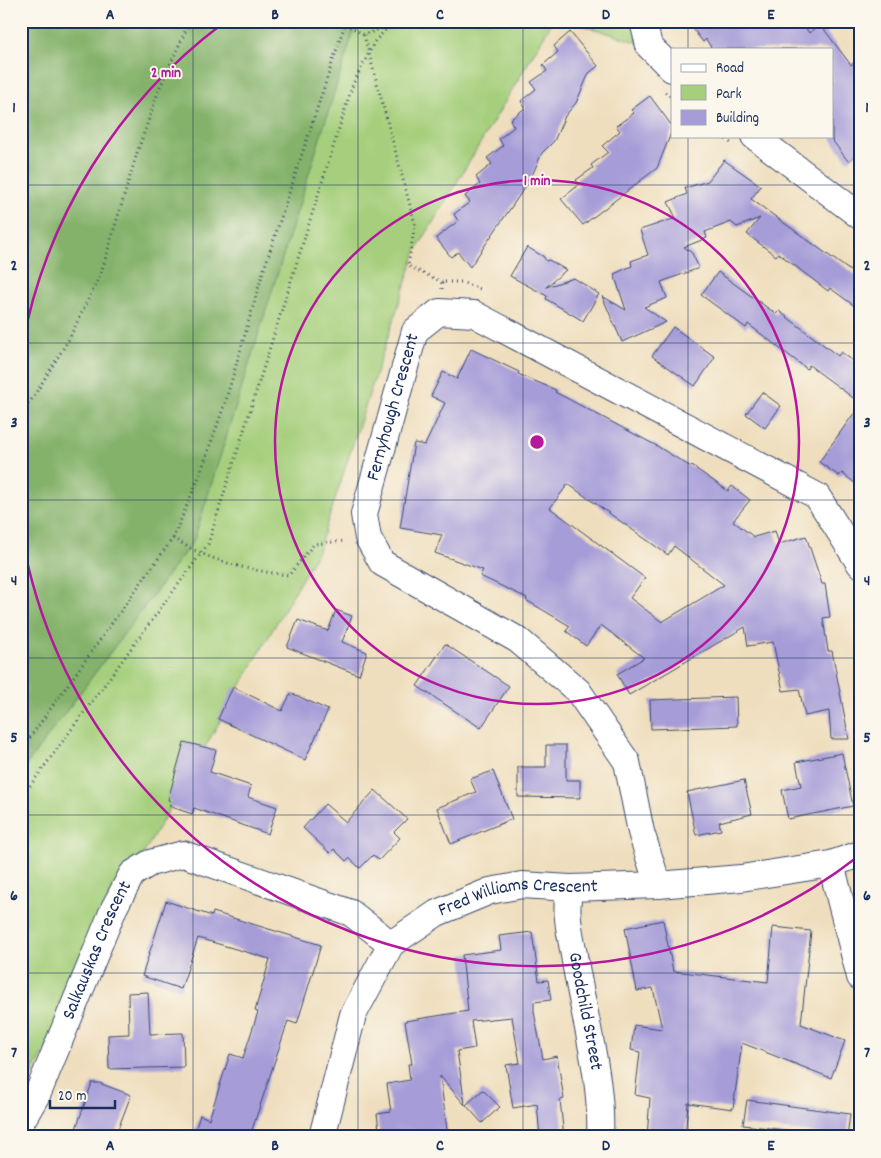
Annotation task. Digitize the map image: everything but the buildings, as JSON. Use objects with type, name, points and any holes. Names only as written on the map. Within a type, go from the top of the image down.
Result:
[{"type":"street","points":[[643,21],[649,46],[671,67]]},
{"type":"street","points":[[757,138],[860,216]]},
{"type":"street","name":"Fernyhough Crescent","points":[[658,885],[641,832],[627,762],[578,691],[518,640],[382,562],[368,538],[364,514],[415,331],[439,312],[474,314],[816,496],[860,564]]},
{"type":"street","name":"Salkauskas Crescent","points":[[21,1122],[38,1093],[114,908],[132,874],[150,863],[184,854],[351,913],[391,944]]},
{"type":"street","name":"Fred Williams Crescent","points":[[322,1137],[353,1015],[391,944],[436,913],[490,891],[522,885],[570,888],[658,885],[741,878],[831,864],[860,854]]},
{"type":"street","points":[[831,864],[860,976]]},
{"type":"street","name":"Goodchild Street","points":[[570,888],[566,904],[580,995],[602,1109],[600,1137]]},
{"type":"path","points":[[21,418],[69,339],[101,273],[137,153],[160,87],[190,21]]},
{"type":"path","points":[[21,798],[208,544],[353,84],[375,41],[396,21]]},
{"type":"path","points":[[21,750],[173,538],[199,477],[225,403],[263,272],[345,22],[364,35],[415,224],[408,266],[442,282]]},
{"type":"path","points":[[364,35],[391,25]]},
{"type":"path","points":[[173,538],[202,553],[260,572],[289,575],[314,544],[368,538]]},
{"type":"green space","points":[[21,21],[366,21],[354,30],[194,540],[21,772]]},
{"type":"green space","points":[[366,21],[553,21],[416,251],[318,551],[132,874],[91,964],[21,1096],[21,772],[188,548],[354,30]]},
{"type":"green space","points":[[569,21],[647,21],[649,46]]}]
